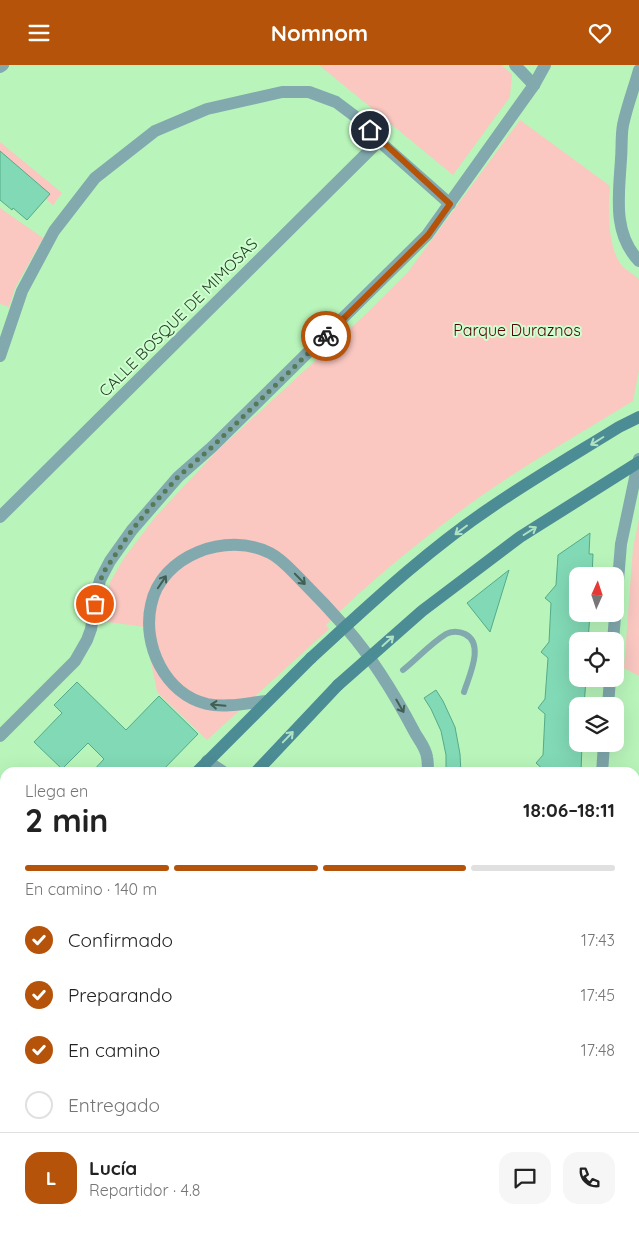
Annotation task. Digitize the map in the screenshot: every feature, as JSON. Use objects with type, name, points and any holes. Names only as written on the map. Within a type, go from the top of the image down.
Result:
[{"type":"main road","points":[[202,767],[312,658],[397,581],[443,543],[492,507],[619,427],[639,417]]},
{"type":"main road","points":[[260,767],[338,685],[422,611],[520,537],[639,461]]},
{"type":"street","points":[[515,65],[534,85]]},
{"type":"street","points":[[0,736],[76,661],[92,629],[97,592],[105,570],[148,510],[178,477],[219,440],[428,235],[534,85],[545,65]]},
{"type":"street","points":[[639,69],[623,126],[618,193],[619,215],[623,236],[632,254],[639,261]]},
{"type":"street","points":[[0,356],[22,291],[54,231],[95,177],[155,131],[207,109],[282,92],[309,92],[336,102],[360,120],[379,141],[450,204]]},
{"type":"street","name":"CALLE BOSQUE DE MIMOSAS","points":[[0,517],[379,141]]},
{"type":"street","points":[[614,632],[621,544],[639,461]]},
{"type":"street","points":[[267,701],[228,706],[204,703],[193,699],[174,684],[153,654],[150,633],[150,605],[154,595],[167,575],[184,559],[194,553],[217,545],[230,544],[255,547],[278,557],[338,619],[374,665],[399,703],[427,756],[428,767]]},
{"type":"street","points":[[602,767],[603,752]]},
{"type":"street","points":[[207,761],[218,767]]},
{"type":"lane","points":[[403,670],[450,632],[464,634],[474,644],[475,654],[464,692]]},
{"type":"green space","points":[[319,65],[501,65],[512,74],[510,97],[453,175]]},
{"type":"green space","name":"Parque Duraznos","points":[[520,120],[610,186],[609,217],[614,250],[623,267],[639,279],[639,370],[633,401],[500,483],[421,541],[344,608],[326,625],[329,629],[207,740],[157,692],[144,627],[101,621],[110,582],[124,558],[156,516],[218,450],[368,312],[408,272]]},
{"type":"green space","points":[[0,142],[62,193],[53,205],[46,199],[49,194],[0,155]]},
{"type":"green space","points":[[0,208],[43,238],[15,288],[9,307],[0,304]]},
{"type":"green space","points":[[639,519],[639,676],[624,668],[633,548]]},
{"type":"building","points":[[0,151],[50,194],[27,220],[0,200]]},
{"type":"building","points":[[590,533],[589,554],[593,554],[592,567],[569,567],[569,623],[589,623],[589,632],[569,632],[569,687],[585,687],[585,697],[569,697],[569,752],[582,752],[581,767],[540,767],[536,763],[543,755],[545,714],[538,708],[545,699],[548,658],[541,652],[549,642],[551,603],[545,598],[556,585],[558,555]]},
{"type":"building","points":[[509,570],[490,632],[467,603]]},
{"type":"building","points":[[77,682],[126,730],[159,696],[198,734],[166,767],[97,767],[104,759],[88,743],[64,767],[60,767],[34,742],[62,713],[54,705]]},
{"type":"building","points":[[436,690],[443,701],[455,727],[461,767],[446,767],[446,755],[441,731],[424,698]]},
{"type":"way so far","points":[[95,604],[100,581],[110,561],[148,510],[178,477],[212,447],[326,336]]},
{"type":"route","points":[[326,336],[428,235],[450,204],[379,141],[370,130]]}]
